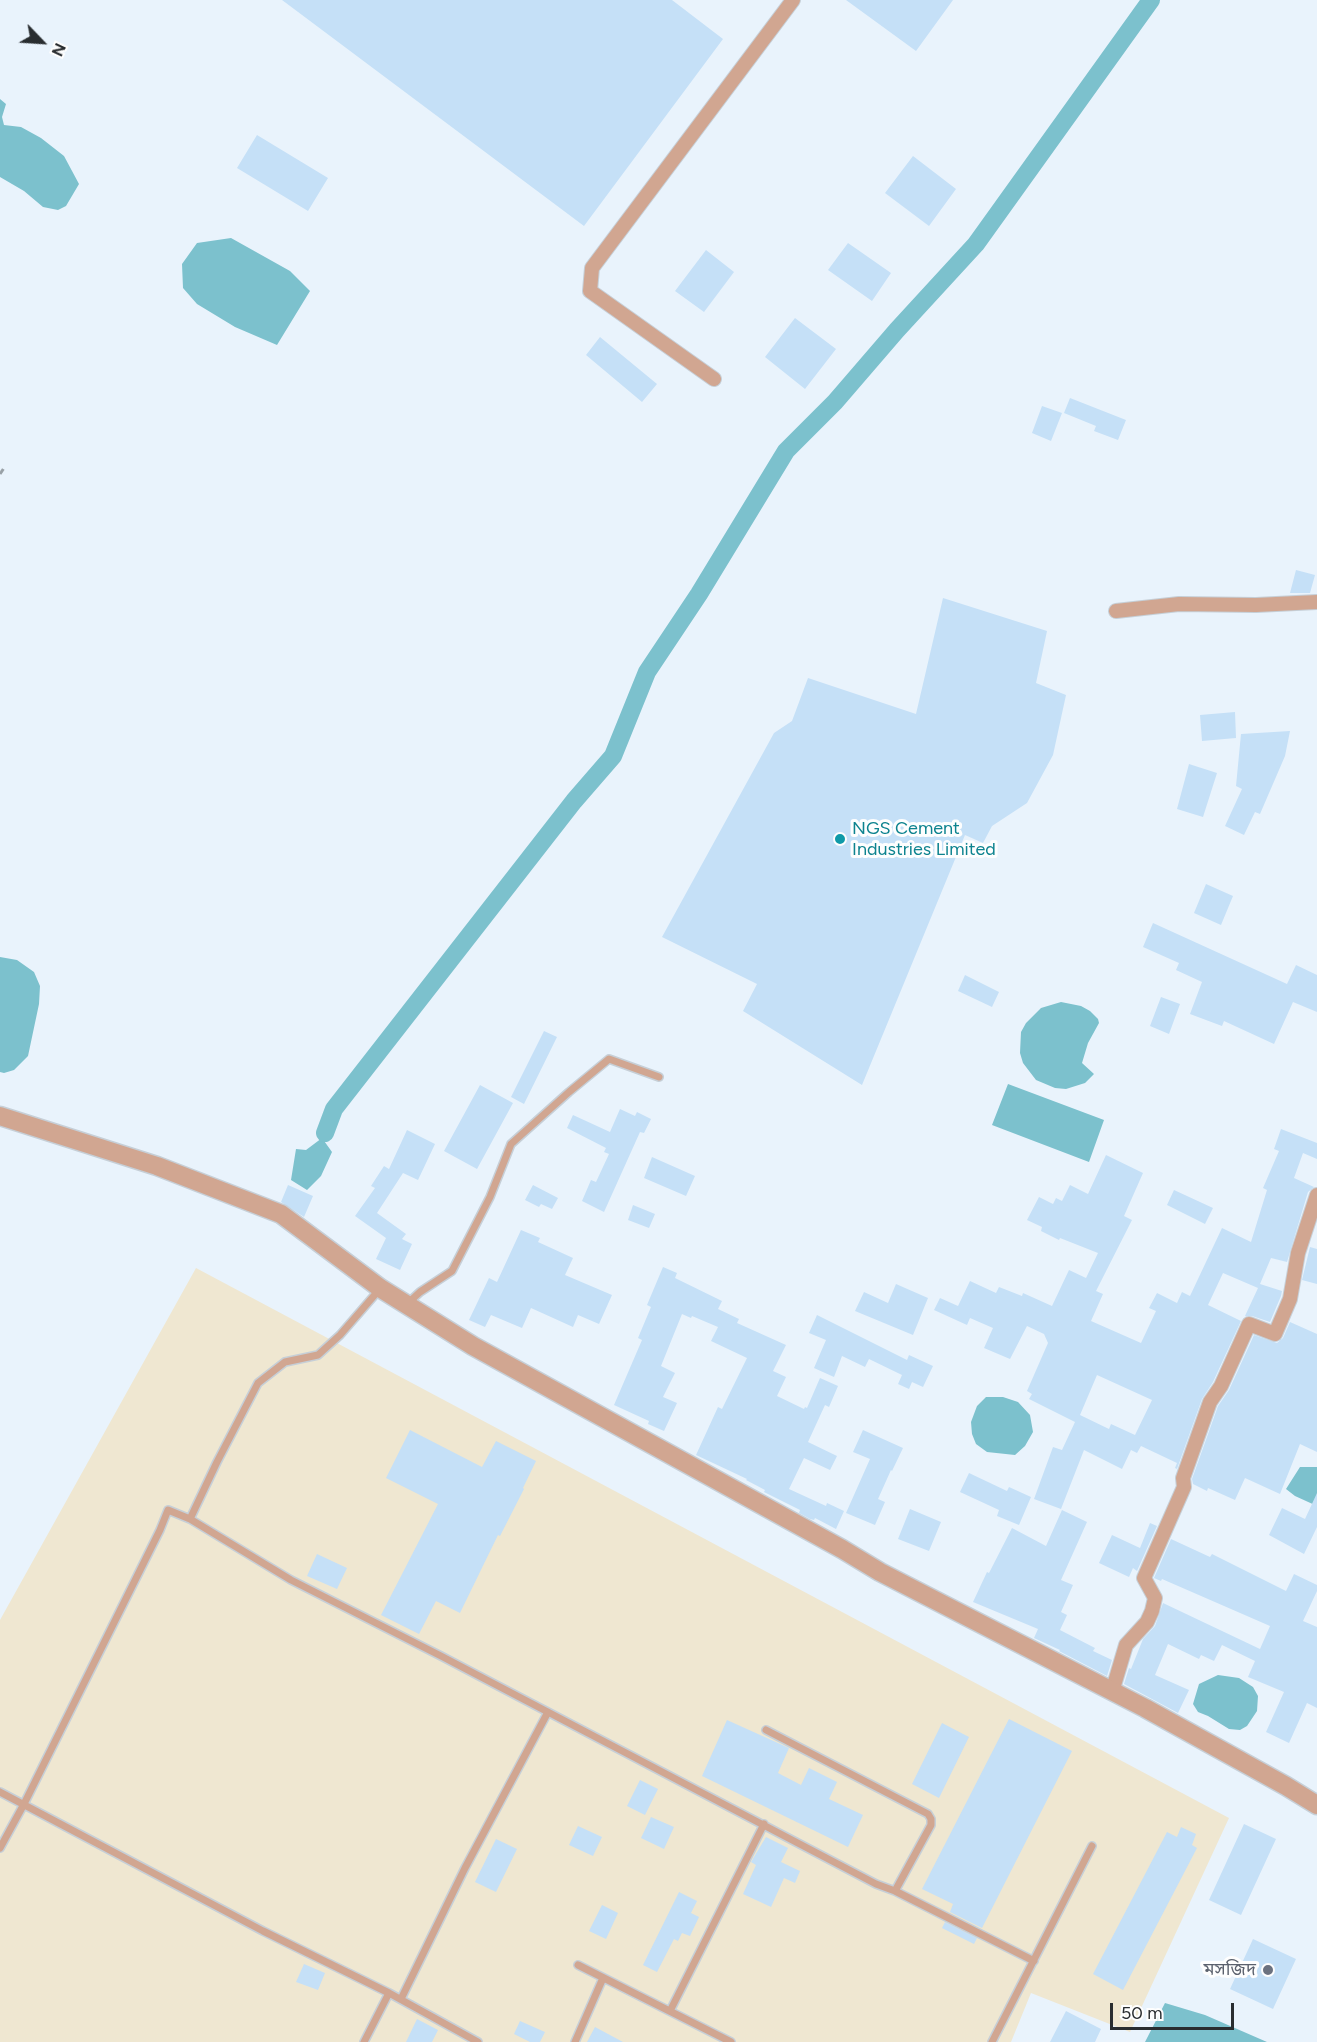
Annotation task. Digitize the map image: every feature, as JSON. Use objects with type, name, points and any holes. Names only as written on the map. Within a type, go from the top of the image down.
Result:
[{"type":"street","points":[[714,379],[590,291],[592,268],[793,0]]},
{"type":"street","points":[[1116,611],[1179,604],[1256,605],[1317,602]]},
{"type":"street","points":[[0,1116],[158,1166],[281,1215],[380,1288],[473,1346],[880,1572],[1112,1692],[1317,1805]]},
{"type":"street","points":[[1112,1692],[1126,1645],[1147,1622],[1152,1611],[1155,1599],[1144,1578],[1184,1487],[1183,1478],[1210,1402],[1221,1386],[1249,1324],[1275,1334],[1290,1299],[1298,1253],[1317,1195]]},
{"type":"lane","points":[[407,1304],[452,1270],[490,1197],[511,1144],[609,1059],[659,1077]]},
{"type":"lane","points":[[190,1519],[258,1383],[285,1362],[318,1355],[340,1335],[380,1288]]},
{"type":"lane","points":[[0,1848],[24,1804],[168,1510],[190,1519],[291,1580],[876,1884],[895,1891],[1034,1960]]},
{"type":"lane","points":[[401,1999],[465,1868],[548,1712]]},
{"type":"lane","points":[[766,1730],[928,1814],[931,1825],[895,1891]]},
{"type":"lane","points":[[0,1792],[252,1925],[401,1999],[478,2042]]},
{"type":"lane","points":[[670,2011],[764,1824]]},
{"type":"lane","points":[[992,2042],[1092,1846]]},
{"type":"lane","points":[[578,1965],[731,2042]]},
{"type":"lane","points":[[575,2042],[603,1978]]},
{"type":"lane","points":[[364,2042],[389,1993]]},
{"type":"path","points":[[0,474],[4,468]]},
{"type":"shaded area","points":[[196,1268],[1229,1818],[1130,2032],[1031,1993],[1011,2042],[0,2042],[0,1620]]},
{"type":"water","points":[[0,99],[6,104],[2,117],[4,125],[21,127],[41,138],[64,156],[79,184],[66,206],[58,210],[43,207],[24,191],[0,177]]},
{"type":"water","points":[[231,238],[290,271],[310,291],[277,345],[235,327],[197,304],[183,288],[182,264],[197,243]]},
{"type":"water","points":[[0,957],[17,960],[34,972],[40,986],[39,1004],[28,1056],[14,1070],[4,1073],[0,1072]]},
{"type":"water","points":[[1061,1002],[1081,1006],[1090,1011],[1099,1023],[1088,1043],[1082,1063],[1094,1074],[1085,1083],[1066,1089],[1055,1088],[1036,1080],[1023,1063],[1020,1053],[1021,1032],[1026,1023],[1041,1008]]},
{"type":"water","points":[[1008,1084],[1104,1120],[1089,1162],[992,1125]]},
{"type":"water","points":[[322,1138],[332,1152],[321,1176],[307,1190],[291,1180],[296,1149],[306,1150]]},
{"type":"water","points":[[986,1397],[1003,1397],[1018,1402],[1030,1415],[1033,1432],[1025,1446],[1015,1455],[987,1452],[976,1444],[971,1422],[977,1406]]},
{"type":"water","points":[[1300,1467],[1317,1467],[1317,1506],[1295,1496],[1286,1489]]},
{"type":"water","points":[[1218,1675],[1239,1678],[1253,1687],[1258,1696],[1257,1711],[1247,1726],[1240,1730],[1229,1729],[1198,1712],[1193,1704],[1199,1684]]},
{"type":"water","points":[[1165,2003],[1205,2015],[1267,2042],[1145,2042]]},
{"type":"building","points":[[282,0],[672,0],[723,39],[584,226]]},
{"type":"building","points":[[846,0],[953,0],[916,51]]},
{"type":"building","points":[[257,135],[328,178],[308,211],[237,168]]},
{"type":"building","points":[[913,156],[956,189],[929,226],[885,193]]},
{"type":"building","points":[[848,243],[891,273],[872,301],[828,270]]},
{"type":"building","points":[[706,250],[734,272],[704,312],[675,291]]},
{"type":"building","points":[[795,318],[836,349],[805,389],[765,357]]},
{"type":"building","points":[[600,337],[657,384],[642,402],[586,355]]},
{"type":"building","points":[[1070,398],[1126,420],[1118,440],[1094,431],[1096,426],[1064,413]]},
{"type":"building","points":[[1042,406],[1062,413],[1051,441],[1032,433]]},
{"type":"building","points":[[1296,570],[1315,575],[1310,593],[1290,593]]},
{"type":"building","name":"NGS Cement Industries Limited","points":[[943,598],[1047,631],[1036,683],[1066,695],[1053,755],[1027,803],[992,826],[983,843],[965,835],[862,1085],[743,1011],[757,984],[662,937],[774,733],[792,721],[808,678],[916,714]]},
{"type":"building","points":[[1235,712],[1236,738],[1202,741],[1200,715]]},
{"type":"building","points":[[1290,731],[1285,756],[1260,814],[1255,812],[1244,835],[1225,826],[1242,789],[1236,786],[1241,734]]},
{"type":"building","points":[[1189,764],[1217,773],[1203,817],[1177,809]]},
{"type":"building","points":[[1206,884],[1233,896],[1221,925],[1194,913]]},
{"type":"building","points":[[1153,923],[1287,984],[1296,965],[1317,975],[1317,1012],[1293,1002],[1274,1044],[1224,1021],[1222,1026],[1190,1014],[1202,982],[1176,970],[1179,963],[1143,947]]},
{"type":"building","points":[[965,975],[999,992],[992,1007],[958,991]]},
{"type":"building","points":[[1161,997],[1180,1004],[1169,1034],[1150,1026]]},
{"type":"building","points":[[544,1031],[557,1037],[524,1104],[511,1097]]},
{"type":"building","points":[[480,1085],[513,1103],[477,1169],[444,1151]]},
{"type":"building","points":[[620,1109],[635,1116],[637,1112],[651,1119],[644,1133],[640,1132],[604,1212],[582,1201],[591,1180],[596,1182],[609,1154],[604,1152],[606,1148],[567,1128],[573,1115],[610,1132]]},
{"type":"building","points":[[1281,1129],[1317,1143],[1317,1159],[1303,1153],[1294,1178],[1314,1187],[1308,1192],[1287,1262],[1271,1258],[1260,1284],[1282,1291],[1281,1296],[1270,1322],[1245,1316],[1258,1288],[1223,1273],[1208,1305],[1241,1321],[1213,1382],[1202,1399],[1177,1469],[1175,1468],[1177,1463],[1141,1446],[1137,1453],[1131,1450],[1122,1469],[1084,1450],[1061,1509],[1034,1499],[1053,1447],[1062,1450],[1075,1422],[1029,1399],[1032,1394],[1027,1391],[1048,1343],[1044,1334],[1027,1326],[1010,1359],[984,1348],[993,1328],[970,1318],[967,1325],[934,1310],[940,1298],[958,1306],[970,1281],[996,1293],[999,1287],[1022,1296],[1023,1293],[1052,1306],[1069,1270],[1086,1278],[1098,1253],[1060,1238],[1059,1240],[1041,1231],[1042,1227],[1027,1220],[1039,1197],[1053,1204],[1056,1198],[1062,1201],[1070,1185],[1088,1194],[1106,1155],[1143,1173],[1124,1216],[1132,1220],[1096,1291],[1103,1294],[1091,1321],[1141,1343],[1156,1311],[1149,1308],[1157,1293],[1177,1303],[1182,1292],[1190,1296],[1222,1228],[1251,1242],[1267,1190],[1263,1188],[1279,1151],[1274,1149]],"holes":[[[1097,1375],[1152,1400],[1135,1435],[1111,1424],[1109,1429],[1080,1415]]]},
{"type":"building","points":[[407,1130],[435,1144],[418,1180],[403,1173],[377,1213],[406,1234],[402,1239],[412,1244],[400,1270],[376,1259],[386,1238],[355,1216],[375,1188],[371,1186],[384,1166],[389,1169]]},
{"type":"building","points":[[652,1157],[695,1176],[686,1196],[644,1178]]},
{"type":"building","points":[[288,1185],[313,1196],[304,1217],[281,1202]]},
{"type":"building","points":[[533,1185],[558,1198],[552,1209],[541,1204],[539,1207],[525,1200]]},
{"type":"building","points":[[1174,1190],[1213,1208],[1205,1224],[1167,1205]]},
{"type":"building","points":[[633,1205],[655,1214],[649,1228],[628,1220]]},
{"type":"building","points":[[521,1230],[540,1238],[538,1242],[573,1258],[565,1275],[612,1295],[599,1324],[578,1315],[573,1327],[531,1308],[522,1328],[491,1315],[485,1327],[469,1320],[489,1278],[497,1282]]},
{"type":"building","points":[[1310,1247],[1317,1249],[1317,1284],[1302,1280]]},
{"type":"building","points":[[663,1267],[677,1273],[675,1278],[722,1301],[718,1309],[739,1319],[737,1323],[786,1345],[773,1371],[786,1377],[777,1396],[804,1409],[807,1408],[820,1378],[838,1386],[829,1407],[825,1405],[808,1442],[837,1456],[830,1470],[804,1458],[789,1489],[826,1506],[827,1503],[844,1511],[836,1529],[815,1518],[810,1519],[799,1513],[800,1510],[764,1492],[765,1490],[747,1479],[696,1455],[718,1407],[722,1409],[747,1358],[711,1341],[718,1327],[682,1314],[661,1366],[675,1373],[663,1397],[677,1403],[664,1431],[648,1424],[649,1421],[614,1405],[642,1340],[638,1338],[651,1307],[647,1305]]},
{"type":"building","points":[[896,1284],[928,1298],[913,1335],[855,1311],[864,1292],[888,1303]]},
{"type":"building","points":[[817,1315],[907,1360],[909,1355],[933,1366],[923,1387],[912,1382],[909,1389],[898,1384],[902,1375],[869,1359],[865,1367],[842,1356],[834,1377],[814,1368],[826,1340],[809,1333]]},
{"type":"building","points":[[1290,1322],[1317,1334],[1317,1452],[1300,1444],[1280,1494],[1245,1478],[1235,1500],[1193,1484],[1192,1479],[1218,1406],[1229,1390],[1254,1335],[1277,1343],[1283,1338]]},
{"type":"building","points":[[410,1430],[482,1467],[496,1441],[536,1461],[460,1613],[436,1601],[419,1634],[381,1615],[438,1504],[386,1478]]},
{"type":"building","points":[[863,1430],[903,1448],[878,1499],[885,1502],[875,1525],[846,1513],[870,1459],[853,1452]]},
{"type":"building","points":[[969,1473],[1007,1491],[1009,1487],[1031,1497],[1019,1525],[997,1516],[999,1510],[960,1492]]},
{"type":"building","points":[[1317,1493],[1317,1527],[1304,1554],[1269,1535],[1282,1508],[1305,1519]]},
{"type":"building","points":[[910,1509],[941,1522],[929,1551],[898,1539]]},
{"type":"building","points":[[1062,1510],[1087,1522],[1061,1580],[1073,1585],[1061,1612],[1067,1615],[1060,1630],[1095,1648],[1093,1651],[1112,1660],[1107,1676],[1034,1638],[1038,1629],[973,1602],[1012,1528],[1046,1546]]},
{"type":"building","points":[[1150,1523],[1157,1526],[1137,1571],[1133,1568],[1129,1577],[1099,1563],[1112,1535],[1140,1548]]},
{"type":"building","points":[[1171,1539],[1210,1557],[1212,1554],[1286,1591],[1294,1574],[1317,1585],[1317,1591],[1303,1621],[1317,1627],[1317,1708],[1307,1703],[1289,1743],[1266,1732],[1284,1692],[1248,1677],[1255,1661],[1222,1645],[1214,1661],[1201,1655],[1199,1659],[1168,1644],[1155,1675],[1189,1690],[1178,1713],[1124,1684],[1143,1639],[1155,1626],[1163,1603],[1260,1649],[1270,1626],[1162,1579],[1161,1581],[1154,1578]]},
{"type":"building","points":[[317,1554],[347,1568],[337,1589],[307,1576]]},
{"type":"building","points":[[1009,1719],[1072,1751],[982,1928],[950,1912],[953,1904],[922,1889]]},
{"type":"building","points":[[727,1720],[789,1748],[778,1773],[801,1785],[809,1768],[837,1782],[829,1799],[863,1815],[848,1847],[702,1776]]},
{"type":"building","points":[[942,1723],[969,1737],[939,1798],[912,1784]]},
{"type":"building","points":[[640,1780],[658,1789],[645,1815],[627,1806]]},
{"type":"building","points":[[651,1817],[674,1827],[664,1849],[641,1838]]},
{"type":"building","points":[[1244,1824],[1276,1839],[1241,1915],[1209,1900]]},
{"type":"building","points":[[578,1826],[602,1837],[593,1856],[569,1845]]},
{"type":"building","points":[[1181,1827],[1196,1834],[1192,1845],[1197,1848],[1123,1990],[1093,1974],[1167,1832],[1177,1837]]},
{"type":"building","points":[[766,1837],[788,1848],[781,1862],[800,1871],[795,1883],[784,1878],[771,1907],[743,1894],[756,1865],[751,1862]]},
{"type":"building","points":[[496,1839],[517,1849],[496,1892],[475,1882]]},
{"type":"building","points":[[679,1892],[697,1901],[691,1913],[699,1917],[690,1936],[682,1933],[678,1941],[674,1939],[657,1972],[643,1965]]},
{"type":"building","points":[[602,1905],[618,1913],[606,1939],[589,1931]]},
{"type":"building","points":[[945,1922],[977,1938],[974,1944],[942,1928]]},
{"type":"building","points":[[1253,1939],[1296,1959],[1273,2009],[1230,1989]]},
{"type":"building","points":[[304,1964],[325,1973],[318,1990],[296,1982]]},
{"type":"building","points":[[1066,2011],[1101,2029],[1095,2042],[1050,2042]]},
{"type":"building","points":[[417,2019],[438,2030],[432,2042],[406,2042]]},
{"type":"building","points":[[520,2021],[545,2032],[540,2042],[530,2042],[514,2034]]},
{"type":"building","points":[[595,2027],[623,2042],[587,2042]]},
{"type":"waterway","points":[[325,1133],[334,1109],[574,801],[613,756],[647,672],[699,594],[786,451],[835,402],[976,244],[1151,0]]},
{"type":"place","name":"NGS Cement Industries Limited","points":[[840,839]]},
{"type":"place","name":"মসজিদ","points":[[1268,1970]]}]
